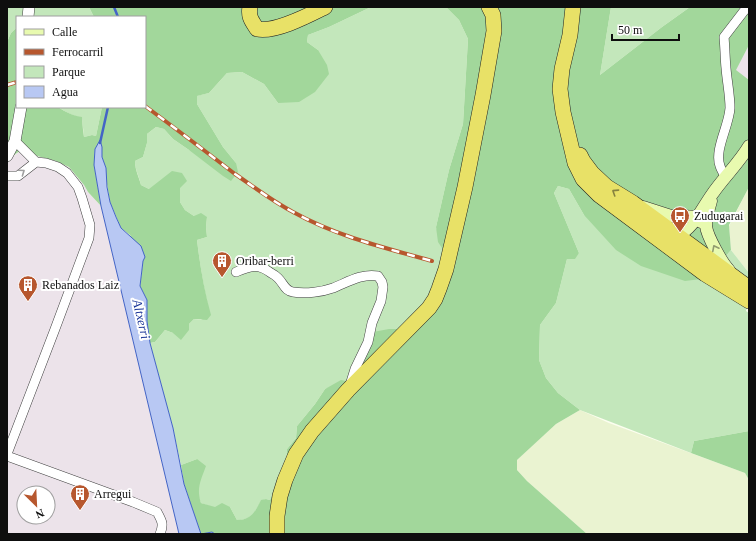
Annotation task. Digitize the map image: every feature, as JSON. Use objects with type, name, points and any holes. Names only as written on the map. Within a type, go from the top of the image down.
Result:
[{"type":"highway","points":[[250,7],[249,14],[252,21],[257,29],[263,30],[275,28],[325,7]]},
{"type":"highway","points":[[277,534],[277,516],[280,496],[296,454],[312,431],[348,390],[429,308],[435,299],[446,269],[462,202],[483,95],[494,31],[493,15],[488,7]]},
{"type":"highway","points":[[574,7],[570,35],[562,69],[560,89],[563,112],[575,164],[583,179],[599,195],[628,208],[663,237],[670,238],[677,236],[680,245],[691,259],[737,285],[749,301]]},
{"type":"highway","points":[[628,208],[704,274],[737,285]]},
{"type":"main road","points":[[677,236],[678,229],[683,222],[693,217],[749,146]]},
{"type":"main road","points":[[712,194],[706,227],[710,238],[737,285]]},
{"type":"main road","points":[[628,208],[671,216],[693,217],[706,227]]},
{"type":"street","points":[[725,177],[722,169],[720,168],[719,161],[719,152],[730,109],[724,37],[748,7]]},
{"type":"street","points":[[7,156],[15,141],[21,108]]},
{"type":"street","points":[[15,141],[36,162],[46,163],[58,167],[67,173],[78,187],[90,225],[89,238],[53,337],[7,455],[157,512],[163,527],[160,534]]},
{"type":"street","points":[[736,164],[749,160]]},
{"type":"street","points":[[7,176],[18,176],[36,162]]},
{"type":"street","points":[[236,272],[252,266],[263,268],[278,278],[286,290],[293,292],[320,291],[363,276],[378,276],[383,287],[381,301],[372,323],[368,342],[348,390]]},
{"type":"shaded area","points":[[749,45],[749,80],[735,70]]},
{"type":"shaded area","points":[[28,149],[37,156],[56,161],[69,167],[101,206],[179,534],[7,534],[7,164],[11,158],[20,151]]},
{"type":"green space","points":[[7,7],[89,7],[94,16],[16,16],[16,28],[11,33],[7,42]]},
{"type":"green space","points":[[89,7],[371,7],[329,27],[308,35],[307,42],[318,50],[327,65],[329,74],[315,92],[299,102],[278,103],[264,84],[242,72],[227,73],[209,93],[197,96],[197,104],[223,147],[236,163],[238,172],[231,181],[173,139],[164,129],[156,127],[147,134],[147,143],[143,157],[135,161],[136,170],[141,185],[149,189],[172,171],[182,173],[187,181],[180,188],[180,202],[185,210],[194,216],[201,213],[207,217],[207,237],[197,240],[202,278],[211,315],[207,320],[194,319],[189,324],[189,330],[181,340],[173,333],[165,330],[155,342],[150,343],[147,321],[147,300],[140,286],[143,261],[130,235],[121,228],[110,202],[106,168],[102,157],[102,147],[95,149],[94,165],[101,206],[69,167],[56,161],[37,156],[28,149],[16,154],[7,164],[7,42],[11,33],[16,28],[16,108],[60,108],[70,114],[82,117],[84,137],[92,135],[96,136],[102,108],[146,108],[146,16],[94,16]]},
{"type":"green space","points":[[371,7],[446,7],[459,20],[468,39],[463,124],[449,170],[436,227],[444,250],[432,295],[346,381],[325,389],[297,426],[296,438],[287,449],[287,462],[270,500],[266,499],[261,501],[252,515],[246,519],[237,520],[230,507],[215,508],[201,503],[198,495],[197,459],[181,465],[173,428],[150,343],[155,342],[165,330],[173,333],[189,324],[194,319],[201,320],[210,315],[202,278],[197,240],[207,237],[207,217],[194,216],[185,210],[180,202],[180,188],[149,189],[141,185],[136,170],[135,161],[143,157],[147,143],[147,134],[156,127],[164,129],[173,139],[189,150],[236,163],[223,147],[197,104],[196,96],[209,93],[227,73],[242,72],[264,84],[278,103],[318,50],[307,42],[308,35],[329,27]]},
{"type":"green space","points":[[446,7],[611,7],[600,75],[690,7],[749,7],[749,45],[736,70],[749,80],[749,187],[729,225],[731,250],[713,271],[701,279],[685,281],[641,266],[616,250],[584,215],[569,189],[558,186],[554,193],[579,253],[575,259],[567,259],[556,303],[540,325],[539,360],[546,378],[558,393],[580,410],[556,424],[517,460],[517,470],[527,481],[587,534],[215,534],[212,532],[201,534],[184,484],[181,465],[197,459],[206,466],[199,488],[201,503],[215,507],[222,503],[230,507],[237,520],[246,519],[249,517],[254,512],[261,500],[270,500],[287,462],[287,449],[296,438],[297,426],[325,389],[341,380],[346,381],[373,332],[389,329],[404,329],[432,295],[444,251],[438,242],[436,227],[449,170],[463,124],[468,39],[459,20]]},
{"type":"green space","points":[[611,7],[690,7],[600,75]]},
{"type":"green space","points":[[60,108],[102,108],[96,136],[92,135],[84,137],[82,118]]},
{"type":"green space","points":[[558,186],[569,189],[584,215],[713,271],[731,250],[749,273],[749,302],[746,311],[749,313],[749,431],[694,441],[691,453],[580,410],[558,393],[546,378],[539,360],[540,325],[556,303],[567,259],[579,253],[554,193]]},
{"type":"green space","points":[[749,187],[749,273],[731,250],[729,226]]},
{"type":"green space","points":[[580,410],[609,423],[745,473],[749,480],[749,534],[587,534],[527,481],[517,470],[517,460],[556,424]]},
{"type":"green space","points":[[749,431],[749,480],[745,473],[691,453],[694,441]]},
{"type":"water","points":[[100,140],[102,157],[106,168],[107,187],[110,202],[121,228],[141,246],[145,257],[143,261],[140,286],[147,300],[147,321],[150,343],[173,428],[184,484],[201,534],[179,534],[101,206],[94,165],[95,149]]},
{"type":"water","points":[[212,532],[215,534],[201,534]]},
{"type":"waterway","name":"Altxerri","points":[[114,7],[118,16]]},
{"type":"waterway","name":"Altxerri","points":[[100,143],[108,108]]},
{"type":"railway","points":[[7,85],[16,82]]},
{"type":"railway","points":[[146,107],[235,174],[270,199],[293,212],[343,235],[432,261]]},
{"type":"place","name":"Zudugarai","points":[[680,233]]},
{"type":"place","name":"Oribar-berri","points":[[222,278]]},
{"type":"place","name":"Rebanados Laiz","points":[[28,302]]},
{"type":"place","name":"Arregui","points":[[80,511]]}]
